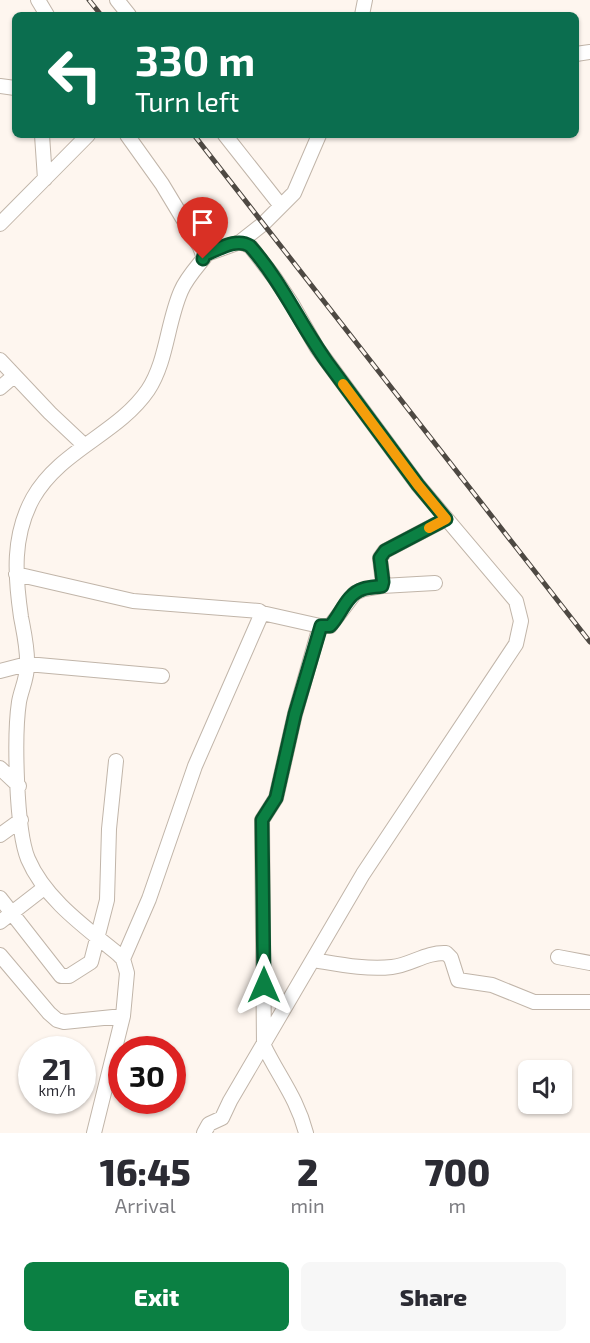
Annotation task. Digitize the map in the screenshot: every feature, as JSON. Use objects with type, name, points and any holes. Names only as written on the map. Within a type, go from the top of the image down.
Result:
[{"type":"street","points":[[117,0],[127,12]]},
{"type":"street","points":[[42,138],[45,179]]},
{"type":"street","points":[[0,224],[85,138]]},
{"type":"street","points":[[129,138],[162,184],[204,255]]},
{"type":"street","points":[[227,138],[281,206]]},
{"type":"street","points":[[123,959],[44,888],[24,849],[19,786],[18,708],[27,664],[16,574],[17,542],[31,501],[47,478],[124,416],[148,389],[158,368],[182,288],[204,255],[240,242],[281,206],[299,184],[318,138]]},
{"type":"street","points":[[204,1133],[209,1124],[222,1118],[363,874],[518,639],[521,621],[516,601],[418,485],[322,355],[292,304],[257,254],[250,246],[240,242]]},
{"type":"street","points":[[0,360],[84,446]]},
{"type":"street","points":[[0,388],[14,376]]},
{"type":"street","points":[[382,586],[380,558],[383,553],[446,519]]},
{"type":"street","points":[[16,574],[133,601],[259,611],[321,626],[330,626],[347,601],[358,591],[382,586],[435,583]]},
{"type":"street","points":[[94,1133],[123,1016],[127,978],[123,959],[149,899],[195,766],[262,613]]},
{"type":"street","points":[[306,1133],[295,1099],[264,1046],[262,820],[276,798],[295,714],[321,626]]},
{"type":"street","points":[[0,671],[27,664],[162,676]]},
{"type":"street","points":[[0,898],[6,918],[58,974],[63,977],[69,976],[91,962],[107,900],[109,829],[116,761]]},
{"type":"street","points":[[0,768],[19,786]]},
{"type":"street","points":[[0,835],[21,820]]},
{"type":"street","points":[[6,918],[44,888]]},
{"type":"street","points":[[313,960],[384,968],[401,966],[430,955],[446,953],[451,958],[458,980],[492,985],[534,1002],[590,1002]]},
{"type":"street","points":[[0,955],[41,1005],[57,1020],[64,1022],[123,1016]]},
{"type":"street","points":[[558,957],[590,963]]},
{"type":"railway","points":[[89,0],[99,12]]},
{"type":"railway","points":[[196,138],[590,642]]},
{"type":"slow traffic","points":[[343,384],[446,519],[429,528]]},
{"type":"route","points":[[203,259],[204,255],[236,242],[243,242],[250,246],[292,304],[327,362],[446,519],[385,551],[380,558],[382,586],[354,593],[330,626],[321,626],[295,714],[276,798],[262,820],[264,985]]}]
